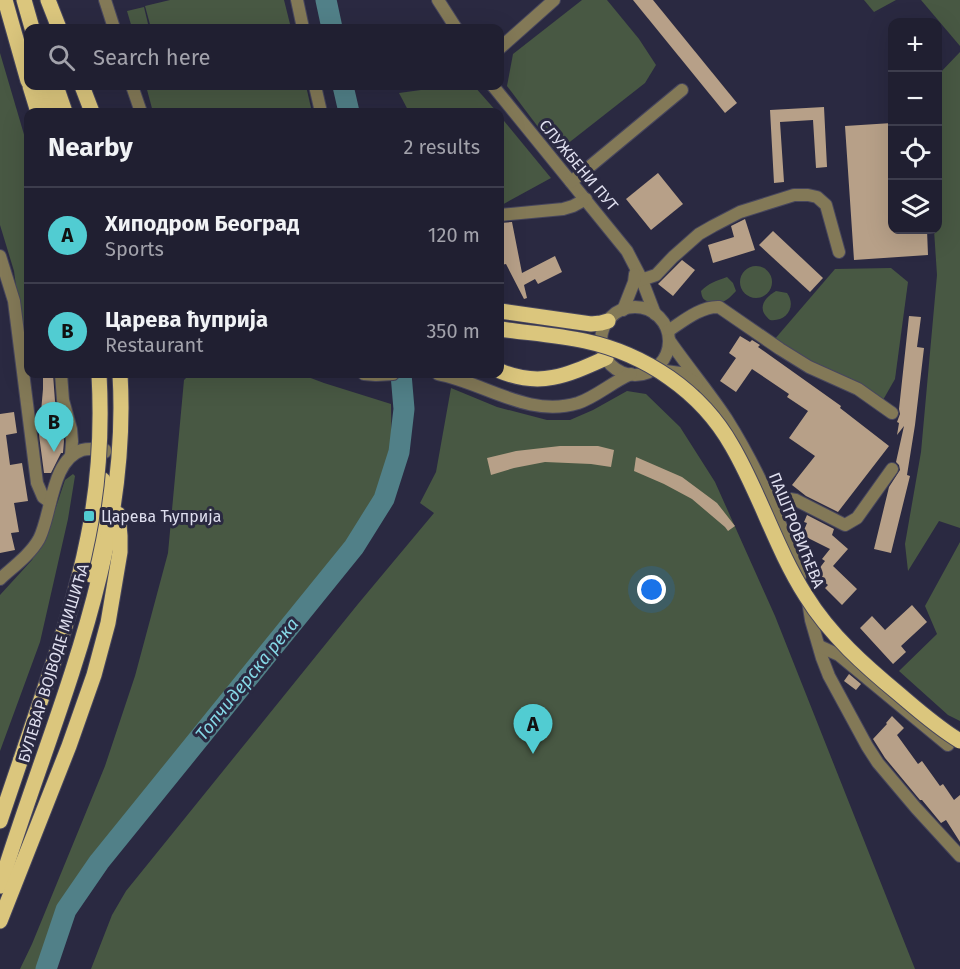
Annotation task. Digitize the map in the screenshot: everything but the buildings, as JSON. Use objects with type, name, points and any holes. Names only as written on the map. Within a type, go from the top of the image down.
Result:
[{"type":"main road","points":[[5,0],[24,67]]},
{"type":"main road","points":[[24,0],[31,24]]},
{"type":"main road","points":[[48,0],[57,24]]},
{"type":"main road","points":[[31,90],[37,108]]},
{"type":"main road","points":[[45,90],[50,108]]},
{"type":"main road","points":[[57,90],[64,108]]},
{"type":"main road","points":[[84,90],[90,108]]},
{"type":"main road","points":[[504,311],[591,324],[609,321]]},
{"type":"main road","points":[[504,330],[603,346],[642,361],[662,372],[685,390],[708,412],[732,446],[791,570],[822,619],[854,654],[954,743]]},
{"type":"main road","points":[[505,373],[538,380],[558,378],[610,362]]},
{"type":"main road","name":"БУЛЕВАР ВОЈВОДЕ МИШИЋА","points":[[0,821],[81,570],[94,500],[99,447],[99,378]]},
{"type":"main road","points":[[105,450],[107,378]]},
{"type":"main road","name":"БУЛЕВАР ВОЈВОДЕ МИШИЋА","points":[[0,886],[86,627],[105,554],[115,497],[121,428],[120,378]]},
{"type":"main road","points":[[0,861],[65,670],[84,605],[98,530],[104,468]]},
{"type":"main road","points":[[0,921],[73,736],[100,653],[120,552],[115,497]]},
{"type":"street","points":[[107,0],[113,24]]},
{"type":"street","points":[[297,0],[302,24]]},
{"type":"street","points":[[438,0],[453,24]]},
{"type":"street","points":[[504,44],[540,6],[554,0]]},
{"type":"street","points":[[133,90],[140,108]]},
{"type":"street","points":[[316,90],[320,108]]},
{"type":"street","name":"СЛУЖБЕНИ ПУТ","points":[[496,90],[627,251],[635,267],[638,281],[656,314]]},
{"type":"street","points":[[571,182],[682,90]]},
{"type":"street","points":[[623,310],[638,281],[656,275],[699,234],[740,212],[794,195],[817,197],[826,206],[839,252]]},
{"type":"street","points":[[504,214],[563,209],[586,199]]},
{"type":"street","points":[[0,256],[14,301],[37,483],[43,497],[50,502]]},
{"type":"street","points":[[668,335],[702,310],[719,307],[780,350],[815,370],[858,388],[892,413]]},
{"type":"street","points":[[640,308],[656,314],[662,320],[668,335],[665,357],[662,362],[653,370],[642,374],[631,374],[619,370],[610,362],[603,349],[602,337],[605,326],[615,314],[623,310],[640,308]]},
{"type":"street","name":"ПАШТРОВИЋЕВА","points":[[668,335],[742,446],[772,506],[805,588],[811,620],[829,676],[873,755],[916,808],[960,856]]},
{"type":"street","points":[[602,390],[610,362]]},
{"type":"street","name":"ПАШТРОВИЋЕВА","points":[[653,370],[681,373],[711,397]]},
{"type":"street","points":[[450,378],[514,399],[552,407],[592,397],[612,383],[631,374]]},
{"type":"street","points":[[61,378],[63,400],[71,429],[71,456]]},
{"type":"street","points":[[0,579],[27,554],[38,540],[61,470],[71,456],[85,449],[105,450],[104,468]]},
{"type":"street","points":[[772,506],[790,499],[796,500],[845,525],[857,518],[892,469]]},
{"type":"street","points":[[819,646],[839,655],[954,743]]},
{"type":"green space","points":[[170,0],[284,0],[290,24],[150,24],[145,6]]},
{"type":"green space","points":[[582,0],[607,0],[639,39],[656,65],[645,83],[557,152],[507,86],[513,54]]},
{"type":"green space","points":[[864,0],[896,0],[874,12]]},
{"type":"green space","points":[[921,0],[960,0],[960,46],[942,25],[942,18],[936,18]]},
{"type":"green space","points":[[144,7],[148,24],[131,24],[127,11]]},
{"type":"green space","points":[[960,52],[960,528],[939,521],[908,571],[905,544],[921,452],[937,275],[934,234],[942,234],[942,71]]},
{"type":"green space","points":[[0,53],[24,134],[24,331],[22,332],[14,271],[0,225]]},
{"type":"green space","points":[[147,90],[307,90],[311,108],[152,108]]},
{"type":"green space","points":[[421,90],[478,90],[493,108],[407,108],[399,93]]},
{"type":"green space","points":[[504,121],[551,178],[504,204]]},
{"type":"green space","points":[[756,266],[767,271],[772,282],[767,293],[756,298],[745,293],[740,282],[745,271]]},
{"type":"green space","points":[[891,268],[908,282],[895,379],[883,400],[804,359],[774,340],[835,269]]},
{"type":"green space","points":[[727,277],[733,283],[736,291],[731,297],[718,303],[703,298],[701,291],[704,288]]},
{"type":"green space","points":[[776,291],[787,293],[791,303],[790,308],[781,319],[770,320],[763,312],[763,304]]},
{"type":"green space","points":[[186,378],[311,378],[391,404],[392,474],[323,577],[206,718],[72,888],[62,907],[40,969],[20,969],[105,766],[135,676],[168,553]]},
{"type":"green space","points":[[451,388],[497,407],[547,420],[570,420],[627,391],[646,394],[680,427],[715,482],[775,616],[915,969],[91,969],[112,915],[126,891],[434,513],[420,503],[436,472]]},
{"type":"green space","points":[[73,474],[75,476],[68,519],[40,642],[0,751],[0,595],[32,560],[53,516],[65,480]]},
{"type":"green space","points":[[960,542],[960,721],[948,715],[899,671],[937,634],[925,606]]},
{"type":"waterway","name":"Топчидерска река","points":[[326,0],[331,24]]},
{"type":"waterway","name":"Топчидерска река","points":[[344,90],[348,108]]},
{"type":"waterway","name":"Топчидерска река","points":[[46,969],[66,910],[99,862],[354,547],[384,499],[399,452],[404,409],[401,378]]},
{"type":"place","name":"Царева ћуприја","points":[[54,452]]},
{"type":"place","name":"Царева Ћуприја","points":[[89,516]]},
{"type":"place","name":"Хиподром Београд","points":[[533,754]]}]
